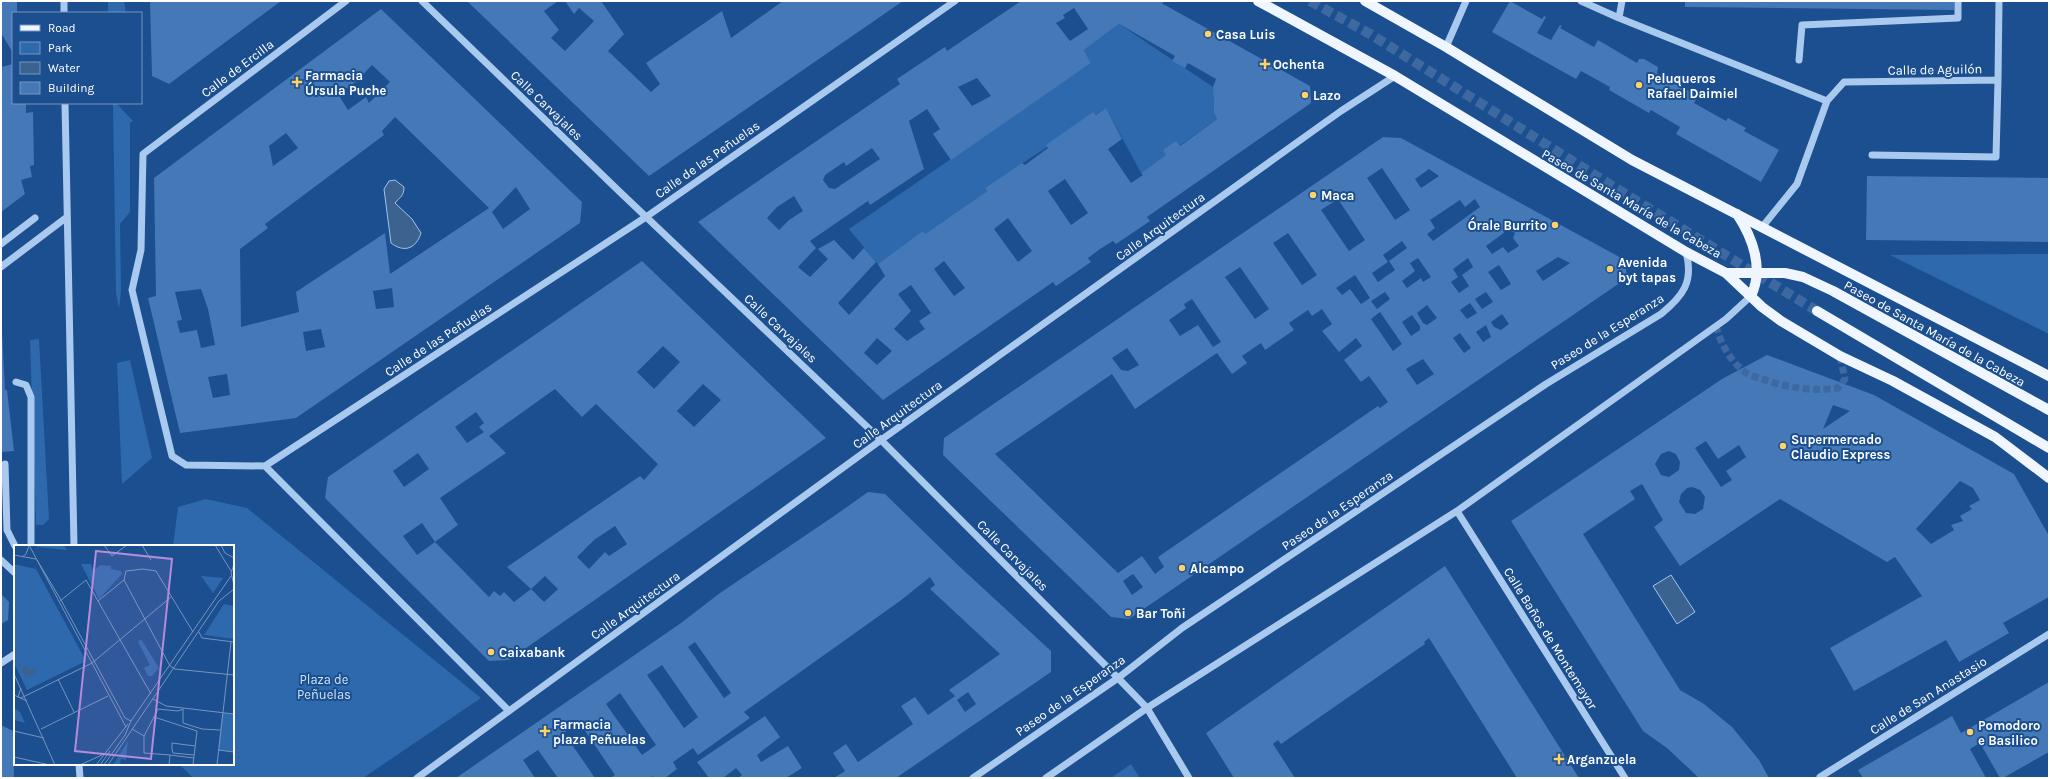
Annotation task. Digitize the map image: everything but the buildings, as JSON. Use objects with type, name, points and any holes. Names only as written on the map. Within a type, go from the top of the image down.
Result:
[{"type":"main road","name":"Paseo de Santa María de la Cabeza","points":[[1258,1],[1395,76],[1686,252],[1726,273],[1785,273],[1803,277],[1833,291],[2049,410]]},
{"type":"main road","name":"Paseo de Santa María de la Cabeza","points":[[1365,1],[1446,47],[1632,160],[1763,226],[2049,376]]},
{"type":"main road","points":[[1737,213],[1746,228],[1750,239],[1757,272],[1757,284],[1751,296]]},
{"type":"main road","points":[[1726,273],[1781,321],[1834,352],[1893,381],[1995,437],[2048,478]]},
{"type":"main road","points":[[1817,311],[2049,448]]},
{"type":"street","points":[[64,1],[64,12]]},
{"type":"street","name":"Calle de Ercilla","points":[[265,466],[186,465],[172,456],[132,290],[141,250],[143,154],[346,1]]},
{"type":"street","name":"Calle Carvajales","points":[[422,1],[646,217],[881,440],[1118,678],[1147,708],[1189,778]]},
{"type":"street","name":"Calle de las Peñuelas","points":[[265,466],[646,217],[955,1]]},
{"type":"street","points":[[1446,47],[1466,1]]},
{"type":"street","points":[[1581,1],[1619,18],[1827,101]]},
{"type":"street","points":[[1619,18],[1622,1]]},
{"type":"street","points":[[1799,60],[1802,25],[1958,18],[1958,1]]},
{"type":"street","name":"Calle de Aguilón","points":[[1763,226],[1797,184],[1827,101],[1844,82],[1998,80],[1999,1]]},
{"type":"street","name":"Calle Arquitectura","points":[[417,778],[881,440],[1341,111],[1395,76]]},
{"type":"street","points":[[1872,155],[1996,157],[1998,80]]},
{"type":"street","points":[[65,104],[74,545]]},
{"type":"street","points":[[1,267],[67,216]]},
{"type":"street","points":[[1,244],[35,218]]},
{"type":"street","name":"Paseo de la Esperanza","points":[[973,778],[1118,678],[1182,628],[1540,388],[1661,314],[1676,301],[1687,285],[1689,274],[1686,252]]},
{"type":"street","points":[[1046,778],[1147,708],[1458,511],[1726,319],[1751,296]]},
{"type":"street","points":[[16,382],[26,385],[31,397],[31,545]]},
{"type":"street","points":[[5,464],[7,530],[14,545]]},
{"type":"street","points":[[265,466],[509,711]]},
{"type":"street","name":"Calle Baños de Montemayor","points":[[1458,511],[1625,778]]},
{"type":"street","points":[[1,560],[14,572]]},
{"type":"street","name":"Calle de San Anastasio","points":[[1820,776],[2049,634]]},
{"type":"street","points":[[1,663],[14,655]]},
{"type":"street","points":[[79,765],[80,778]]},
{"type":"green space","points":[[108,1],[124,1],[126,12],[108,12]]},
{"type":"green space","points":[[1119,24],[1213,87],[1214,113],[1217,119],[1141,173],[1106,108],[985,188],[987,191],[925,234],[923,232],[878,264],[876,262],[849,229],[1091,63],[1084,50]]},
{"type":"green space","points":[[113,104],[117,104],[133,121],[130,123],[130,212],[120,224],[121,291],[119,309],[116,293]]},
{"type":"green space","points":[[2049,254],[2049,334],[1890,255]]},
{"type":"green space","points":[[39,339],[49,519],[43,525],[36,525],[30,340]]},
{"type":"green space","points":[[130,360],[152,458],[122,484],[117,363]]},
{"type":"green space","name":"Plaza de Peñuelas","points":[[206,499],[247,508],[481,698],[363,778],[193,778],[180,765],[234,765],[234,545],[173,545],[178,507]]},
{"type":"green space","points":[[1131,764],[1140,778],[1111,778]]},
{"type":"water","points":[[395,180],[404,187],[404,190],[400,198],[395,203],[412,219],[421,233],[416,243],[409,248],[400,248],[391,243],[384,189],[389,181]]},
{"type":"water","points":[[1671,575],[1695,612],[1677,624],[1653,586]]},
{"type":"tunnel","points":[[1310,1],[1370,34],[1609,184],[1817,311]]},
{"type":"tunnel","points":[[1716,326],[1727,352],[1740,368],[1752,376],[1779,384],[1808,389],[1838,388],[1845,379],[1840,356]]},
{"type":"place","name":"Casa Luis","points":[[1208,34]]},
{"type":"place","name":"Ochenta","points":[[1265,64]]},
{"type":"place","name":"Farmacia Úrsula Puche","points":[[297,82]]},
{"type":"place","name":"Peluqueros Rafael Daimiel","points":[[1639,85]]},
{"type":"place","name":"Lazo","points":[[1305,95]]},
{"type":"place","name":"Maca","points":[[1313,195]]},
{"type":"place","name":"Órale Burrito","points":[[1555,225]]},
{"type":"place","name":"Avenida byt tapas","points":[[1610,269]]},
{"type":"place","name":"Supermercado Claudio Express","points":[[1783,446]]},
{"type":"place","name":"Alcampo","points":[[1182,568]]},
{"type":"place","name":"Bar Toñi","points":[[1128,613]]},
{"type":"place","name":"Caixabank","points":[[491,652]]},
{"type":"place","name":"Farmacia plaza Peñuelas","points":[[545,731]]},
{"type":"place","name":"Pomodoro e Basilico","points":[[1970,732]]},
{"type":"place","name":"Arganzuela","points":[[1559,759]]}]
